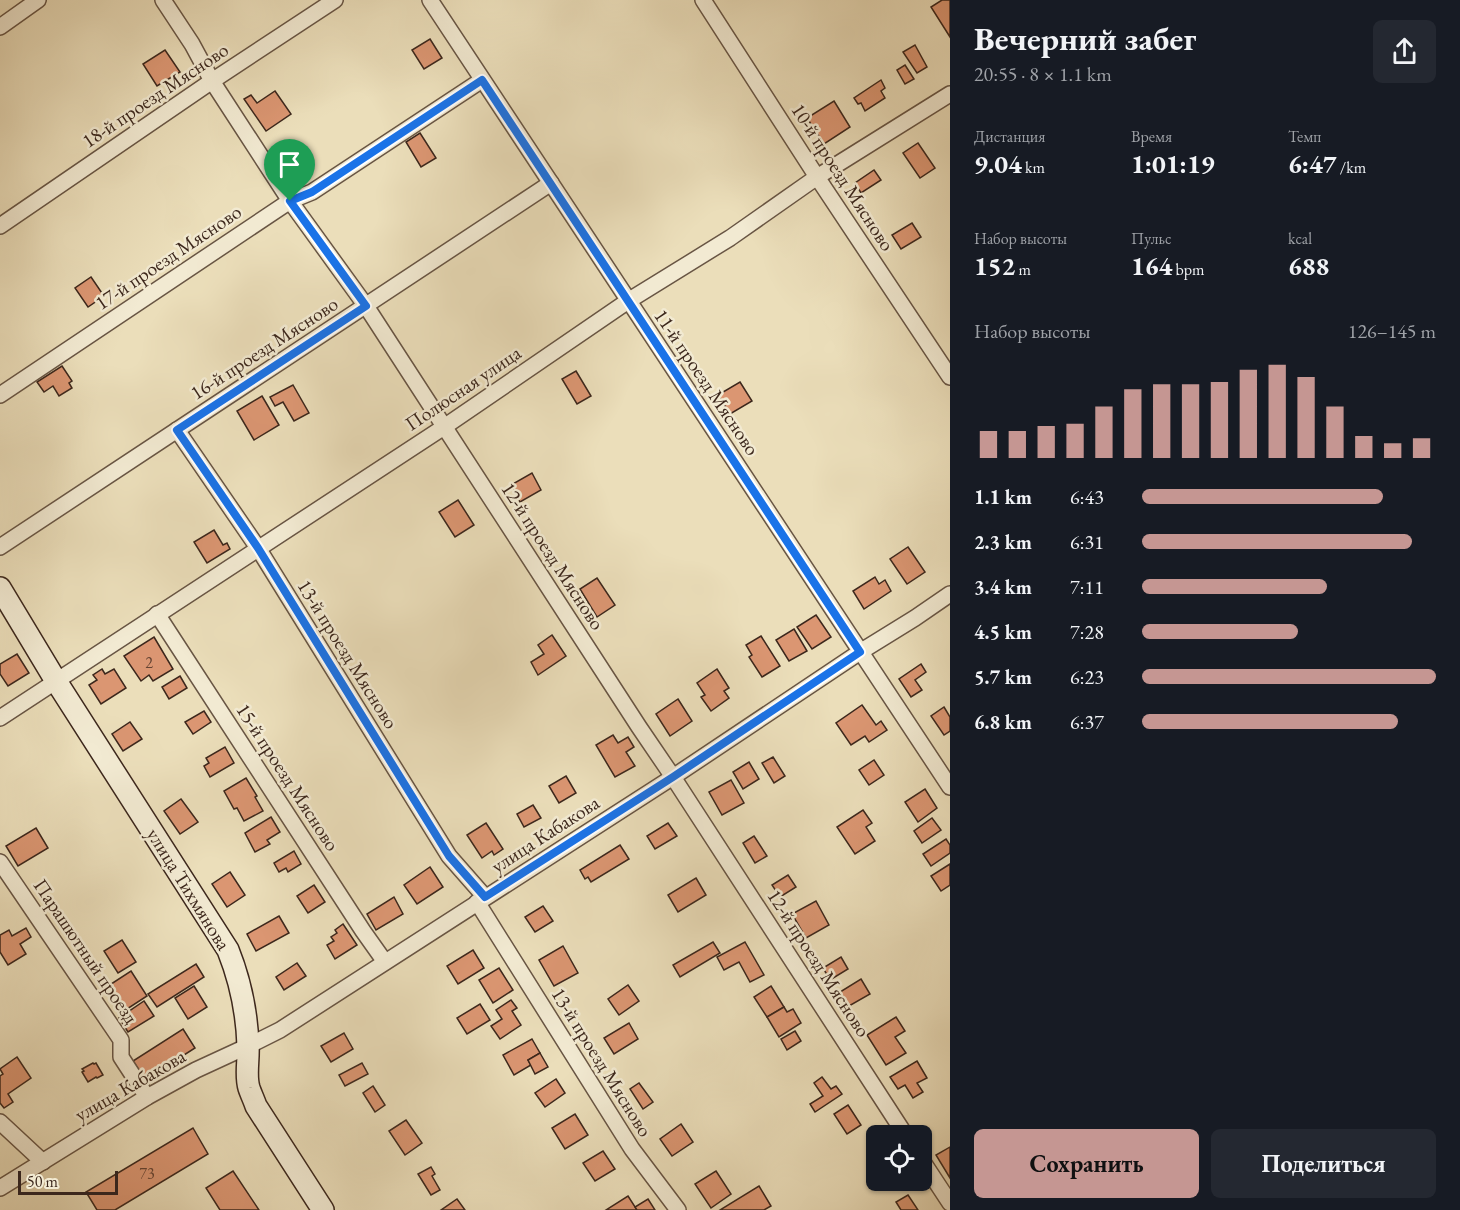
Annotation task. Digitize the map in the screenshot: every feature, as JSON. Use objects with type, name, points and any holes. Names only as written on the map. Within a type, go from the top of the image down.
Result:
[{"type":"street","points":[[0,27],[38,0]]},
{"type":"street","name":"12-й проезд Мясново","points":[[163,0],[192,44],[212,81],[290,201],[366,306],[899,1125]]},
{"type":"street","name":"18-й проезд Мясново","points":[[0,226],[335,0]]},
{"type":"street","name":"11-й проезд Мясново","points":[[430,0],[950,787]]},
{"type":"street","name":"10-й проезд Мясново","points":[[703,0],[950,377]]},
{"type":"street","name":"17-й проезд Мясново","points":[[0,395],[290,201],[312,192],[482,80]]},
{"type":"street","name":"Полюсная улица","points":[[0,718],[444,427],[628,301],[730,238],[817,177],[950,94]]},
{"type":"street","name":"16-й проезд Мясново","points":[[0,548],[551,183]]},
{"type":"street","name":"13-й проезд Мясново","points":[[177,430],[258,548],[449,856],[481,900],[632,1149],[678,1210]]},
{"type":"street","name":"улица Тихмянова","points":[[0,588],[56,681],[228,950],[236,969],[245,1015],[249,1088],[256,1106],[323,1210]]},
{"type":"street","name":"улица Кабакова","points":[[0,1188],[147,1097],[196,1070],[280,1030],[673,777],[950,594]]},
{"type":"street","name":"15-й проезд Мясново","points":[[157,614],[385,962]]},
{"type":"street","name":"Парашютный проезд","points":[[0,862],[122,1040],[121,1057],[147,1097]]},
{"type":"street","points":[[0,1122],[43,1162]]},
{"type":"street","points":[[932,1176],[950,1203]]},
{"type":"building","points":[[942,0],[950,0],[950,37],[931,7]]},
{"type":"building","points":[[430,39],[442,58],[424,69],[412,50]]},
{"type":"building","points":[[915,45],[927,67],[917,73],[903,52]]},
{"type":"building","points":[[165,50],[180,72],[157,86],[143,64]]},
{"type":"building","points":[[905,65],[914,79],[905,84],[897,70]]},
{"type":"building","points":[[881,80],[885,88],[881,91],[885,98],[865,111],[861,103],[858,104],[854,98]]},
{"type":"building","points":[[275,91],[291,114],[266,131],[244,99],[251,95],[257,103]]},
{"type":"building","points":[[834,101],[850,127],[824,144],[807,118]]},
{"type":"building","points":[[420,133],[436,158],[421,167],[406,142]]},
{"type":"building","points":[[918,143],[935,168],[920,178],[903,153]]},
{"type":"building","points":[[874,170],[881,180],[861,193],[855,183]]},
{"type":"building","points":[[912,223],[921,237],[901,249],[892,235]]},
{"type":"building","points":[[91,277],[104,296],[88,307],[75,288]]},
{"type":"building","points":[[62,366],[72,381],[69,383],[72,388],[59,396],[53,386],[44,392],[37,382]]},
{"type":"building","points":[[576,371],[591,396],[577,404],[562,379]]},
{"type":"building","points":[[740,382],[752,401],[730,414],[718,395]]},
{"type":"building","points":[[293,385],[309,413],[294,421],[283,402],[275,406],[270,397]]},
{"type":"building","points":[[262,396],[279,425],[254,440],[237,411]]},
{"type":"building","points":[[532,473],[541,490],[520,502],[511,485]]},
{"type":"building","points":[[458,500],[474,525],[455,537],[439,512]]},
{"type":"building","points":[[214,530],[223,545],[227,543],[230,549],[207,563],[194,542]]},
{"type":"building","points":[[908,547],[925,572],[907,584],[890,559]]},
{"type":"building","points":[[875,577],[879,584],[885,580],[891,591],[864,609],[853,591]]},
{"type":"building","points":[[597,578],[615,605],[597,617],[580,589]]},
{"type":"building","points":[[816,615],[831,637],[812,649],[797,627]]},
{"type":"building","points":[[794,629],[807,651],[789,661],[776,640]]},
{"type":"building","points":[[552,635],[566,656],[538,675],[531,662],[544,654],[538,645]]},
{"type":"building","points":[[761,636],[780,666],[762,677],[749,657],[752,655],[746,645]]},
{"type":"building","points":[[154,637],[173,669],[153,681],[149,675],[141,681],[124,656]]},
{"type":"building","points":[[17,654],[29,673],[8,686],[0,674],[0,664]]},
{"type":"building","points":[[921,664],[926,672],[915,680],[922,690],[911,697],[899,679]]},
{"type":"building","points":[[102,669],[105,674],[114,669],[126,688],[101,704],[89,685],[97,680],[93,675]]},
{"type":"building","points":[[717,669],[729,688],[724,691],[729,698],[711,711],[701,697],[705,695],[697,683]]},
{"type":"building","points":[[180,676],[187,688],[169,699],[162,687]]},
{"type":"building","points":[[678,699],[692,721],[670,736],[656,714]]},
{"type":"building","points":[[862,705],[876,725],[881,721],[887,730],[869,742],[865,736],[851,745],[836,723]]},
{"type":"building","points":[[944,707],[950,717],[950,731],[944,735],[931,716]]},
{"type":"building","points":[[204,711],[211,722],[193,734],[185,722]]},
{"type":"building","points":[[130,722],[142,739],[123,751],[112,734]]},
{"type":"building","points":[[613,735],[618,743],[628,737],[634,747],[626,752],[635,766],[615,777],[596,745]]},
{"type":"building","points":[[225,747],[234,763],[210,777],[204,766],[209,763],[206,758]]},
{"type":"building","points":[[773,757],[785,776],[774,783],[762,763]]},
{"type":"building","points":[[874,760],[884,775],[869,785],[859,770]]},
{"type":"building","points":[[749,762],[759,779],[743,789],[733,772]]},
{"type":"building","points":[[566,776],[576,793],[559,803],[549,786]]},
{"type":"building","points":[[246,778],[263,811],[244,821],[224,791]]},
{"type":"building","points":[[731,780],[744,803],[722,815],[709,792]]},
{"type":"building","points":[[925,789],[937,808],[918,822],[905,802]]},
{"type":"building","points":[[181,799],[198,822],[180,834],[164,811]]},
{"type":"building","points":[[533,805],[541,818],[524,827],[517,814]]},
{"type":"building","points":[[863,810],[872,823],[866,827],[875,841],[855,854],[837,827]]},
{"type":"building","points":[[271,817],[280,832],[267,840],[270,844],[255,852],[245,833]]},
{"type":"building","points":[[932,818],[941,830],[922,843],[914,831]]},
{"type":"building","points":[[486,823],[503,849],[494,855],[492,851],[482,858],[467,835]]},
{"type":"building","points":[[668,823],[677,836],[655,849],[647,836]]},
{"type":"building","points":[[36,828],[48,848],[18,866],[6,846]]},
{"type":"building","points":[[754,836],[767,856],[755,863],[743,843]]},
{"type":"building","points":[[946,839],[950,845],[950,853],[931,866],[923,854]]},
{"type":"building","points":[[620,845],[629,859],[591,882],[588,877],[585,879],[580,870]]},
{"type":"building","points":[[294,851],[301,864],[288,872],[286,868],[279,872],[274,863]]},
{"type":"building","points":[[950,864],[950,885],[941,891],[931,876]]},
{"type":"building","points":[[430,867],[443,887],[417,904],[404,885]]},
{"type":"building","points":[[230,872],[245,895],[227,907],[212,884]]},
{"type":"building","points":[[788,875],[796,887],[780,897],[772,885]]},
{"type":"building","points":[[696,878],[706,895],[678,912],[668,895]]},
{"type":"building","points":[[314,885],[325,902],[308,913],[297,896]]},
{"type":"building","points":[[394,897],[403,914],[376,930],[367,914]]},
{"type":"building","points":[[816,901],[829,925],[806,938],[792,914]]},
{"type":"building","points":[[543,906],[553,921],[535,932],[525,917]]},
{"type":"building","points":[[279,916],[289,933],[256,951],[247,934]]},
{"type":"building","points":[[343,924],[357,945],[335,959],[327,945],[334,941],[331,937],[337,933],[335,930]]},
{"type":"building","points":[[26,928],[31,937],[20,944],[26,954],[8,965],[0,952],[0,935],[9,930],[12,936]]},
{"type":"building","points":[[122,940],[136,962],[118,973],[104,951]]},
{"type":"building","points":[[713,942],[720,953],[680,977],[673,965]]},
{"type":"building","points":[[745,942],[764,975],[750,982],[739,962],[724,970],[717,957]]},
{"type":"building","points":[[563,946],[578,973],[554,986],[539,960]]},
{"type":"building","points":[[473,950],[484,968],[458,984],[447,966]]},
{"type":"building","points":[[841,957],[848,969],[830,980],[823,968]]},
{"type":"building","points":[[297,963],[306,976],[284,990],[276,977]]},
{"type":"building","points":[[196,964],[204,977],[157,1007],[148,994]]},
{"type":"building","points":[[499,968],[513,990],[493,1003],[479,980]]},
{"type":"building","points":[[131,971],[147,996],[124,1011],[108,986]]},
{"type":"building","points":[[861,979],[870,994],[849,1006],[840,992]]},
{"type":"building","points":[[628,985],[639,1001],[619,1015],[608,999]]},
{"type":"building","points":[[194,986],[207,1007],[188,1019],[175,998]]},
{"type":"building","points":[[771,986],[784,1007],[767,1017],[754,997]]},
{"type":"building","points":[[511,1000],[517,1008],[512,1011],[521,1025],[500,1039],[491,1026],[502,1019],[496,1010]]},
{"type":"building","points":[[144,1001],[154,1016],[128,1032],[119,1018]]},
{"type":"building","points":[[480,1004],[490,1020],[467,1034],[457,1018]]},
{"type":"building","points":[[784,1007],[787,1012],[793,1009],[801,1023],[779,1037],[767,1017]]},
{"type":"building","points":[[896,1017],[905,1031],[895,1037],[906,1053],[886,1065],[867,1035]]},
{"type":"building","points":[[629,1023],[638,1039],[614,1054],[604,1038]]},
{"type":"building","points":[[183,1029],[195,1048],[145,1080],[133,1061]]},
{"type":"building","points":[[795,1031],[801,1041],[787,1050],[781,1039]]},
{"type":"building","points":[[344,1033],[353,1049],[331,1062],[321,1046]]},
{"type":"building","points":[[532,1039],[540,1053],[528,1060],[531,1065],[514,1075],[503,1055]]},
{"type":"building","points":[[540,1053],[548,1067],[535,1074],[528,1060]]},
{"type":"building","points":[[17,1057],[31,1078],[8,1094],[13,1102],[4,1108],[0,1103],[0,1076],[3,1074],[0,1069]]},
{"type":"building","points":[[917,1061],[927,1078],[917,1083],[923,1092],[913,1098],[905,1085],[898,1089],[890,1077]]},
{"type":"building","points":[[96,1063],[103,1075],[88,1082],[82,1069]]},
{"type":"building","points":[[362,1063],[368,1074],[345,1086],[339,1075]]},
{"type":"building","points":[[822,1077],[831,1089],[836,1086],[842,1094],[815,1112],[810,1104],[823,1096],[814,1083]]},
{"type":"building","points":[[556,1079],[565,1093],[545,1107],[535,1093]]},
{"type":"building","points":[[639,1083],[653,1102],[643,1109],[630,1089]]},
{"type":"building","points":[[373,1086],[385,1105],[375,1112],[363,1093]]},
{"type":"building","points":[[848,1105],[861,1125],[847,1134],[834,1114]]},
{"type":"building","points":[[575,1114],[588,1135],[565,1149],[552,1128]]},
{"type":"building","points":[[406,1120],[422,1143],[405,1155],[389,1131]]},
{"type":"building","points":[[681,1124],[693,1142],[672,1156],[660,1139]]},
{"type":"building","points":[[193,1128],[208,1154],[115,1210],[97,1210],[86,1192]]},
{"type":"building","points":[[950,1147],[950,1178],[936,1155]]},
{"type":"building","points":[[603,1151],[615,1169],[595,1181],[583,1163]]},
{"type":"building","points":[[431,1167],[435,1174],[432,1176],[440,1190],[431,1195],[418,1174]]},
{"type":"building","points":[[233,1171],[259,1210],[220,1210],[206,1188]]},
{"type":"building","points":[[716,1171],[731,1194],[711,1208],[695,1184]]},
{"type":"building","points":[[759,1186],[771,1206],[764,1210],[720,1210]]},
{"type":"building","points":[[908,1195],[918,1210],[901,1210],[896,1202]]},
{"type":"building","points":[[628,1196],[637,1210],[606,1210]]},
{"type":"building","points":[[457,1199],[465,1210],[441,1210]]},
{"type":"building","points":[[648,1199],[655,1210],[637,1210],[635,1207]]},
{"type":"route","points":[[482,80],[860,652],[673,777],[485,897],[449,856],[258,548],[177,430],[366,306],[290,201],[312,192],[482,80]]}]
